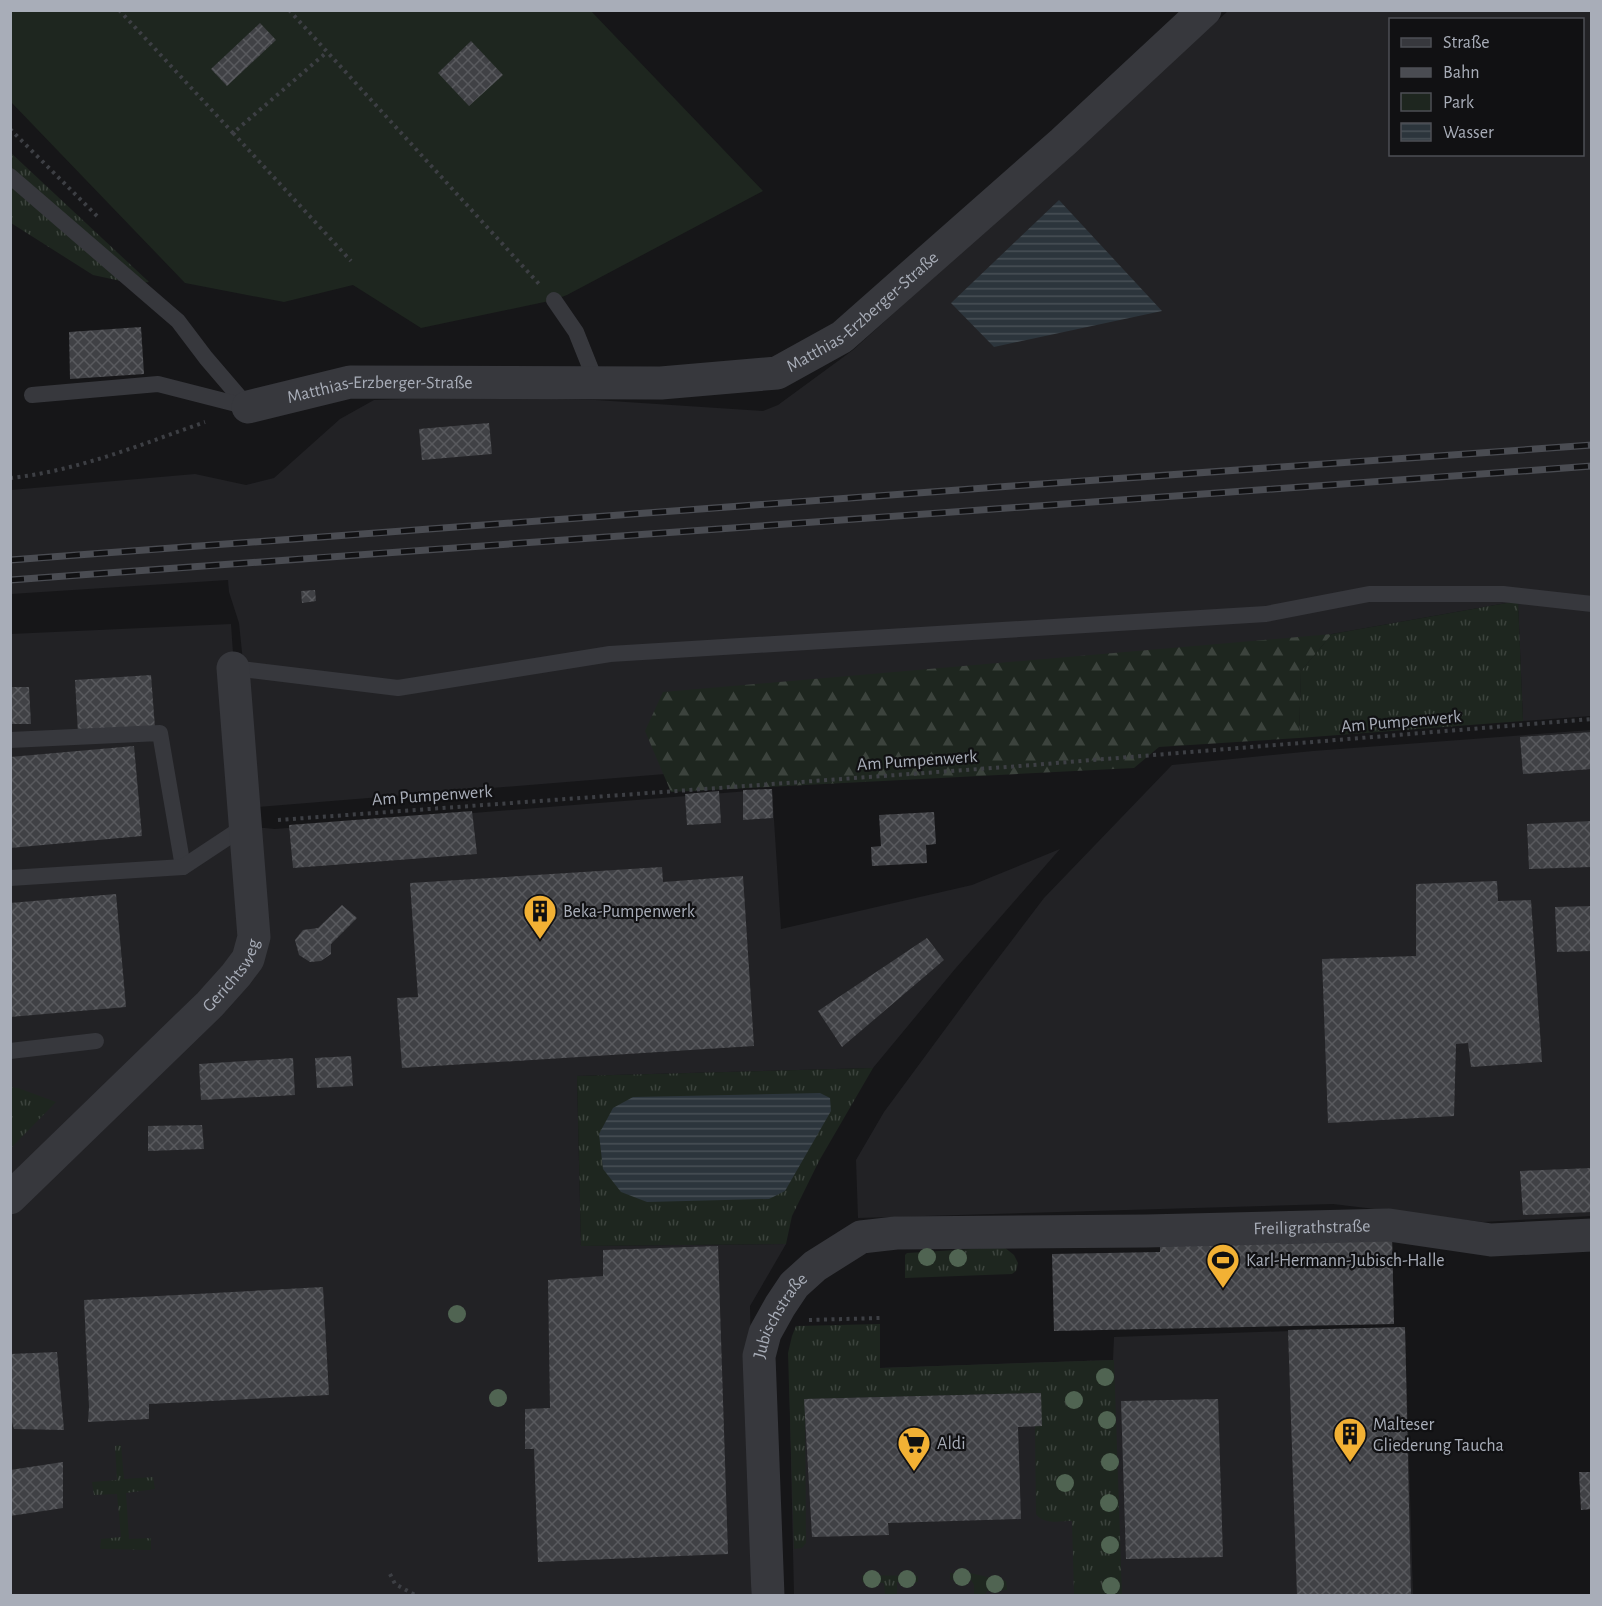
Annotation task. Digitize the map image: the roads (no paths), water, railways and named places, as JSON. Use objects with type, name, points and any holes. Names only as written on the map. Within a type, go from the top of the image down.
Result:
[{"type":"street","name":"Matthias-Erzberger-Straße","points":[[248,407],[350,382],[661,383],[777,373],[842,337],[1063,142],[1205,10]]},
{"type":"street","name":"Gerichtsweg","points":[[10,1198],[210,1004],[248,959],[254,937],[233,668]]},
{"type":"street","name":"Freiligrathstraße","points":[[1030,1231],[1389,1225],[1491,1240],[1592,1235]]},
{"type":"street","name":"Jubischstraße","points":[[768,1596],[759,1356],[765,1333],[794,1285],[815,1266],[861,1237],[896,1233],[1030,1231]]},
{"type":"lane","points":[[10,176],[178,321],[248,407]]},
{"type":"lane","points":[[554,300],[576,332],[596,382]]},
{"type":"lane","points":[[32,395],[158,384],[248,407]]},
{"type":"lane","points":[[233,668],[398,688],[610,654],[1266,614],[1369,594],[1503,594],[1592,604]]},
{"type":"lane","points":[[10,740],[160,733],[183,867]]},
{"type":"lane","points":[[10,878],[183,867],[244,826]]},
{"type":"lane","points":[[10,1051],[96,1041]]},
{"type":"water","points":[[1059,200],[1162,311],[994,347],[951,303]]},
{"type":"water","points":[[820,1093],[830,1098],[831,1111],[785,1191],[769,1199],[647,1202],[621,1192],[603,1169],[599,1134],[613,1108],[633,1097]]},
{"type":"railway","points":[[10,560],[1592,445]]},
{"type":"railway","points":[[10,580],[1592,466]]},
{"type":"place","name":"Beka-Pumpenwerk","points":[[540,940]]},
{"type":"place","name":"Karl-Hermann-Jubisch-Halle","points":[[1223,1289]]},
{"type":"place","name":"Malteser Gliederung Taucha","points":[[1350,1463]]},
{"type":"place","name":"Aldi","points":[[914,1472]]}]
